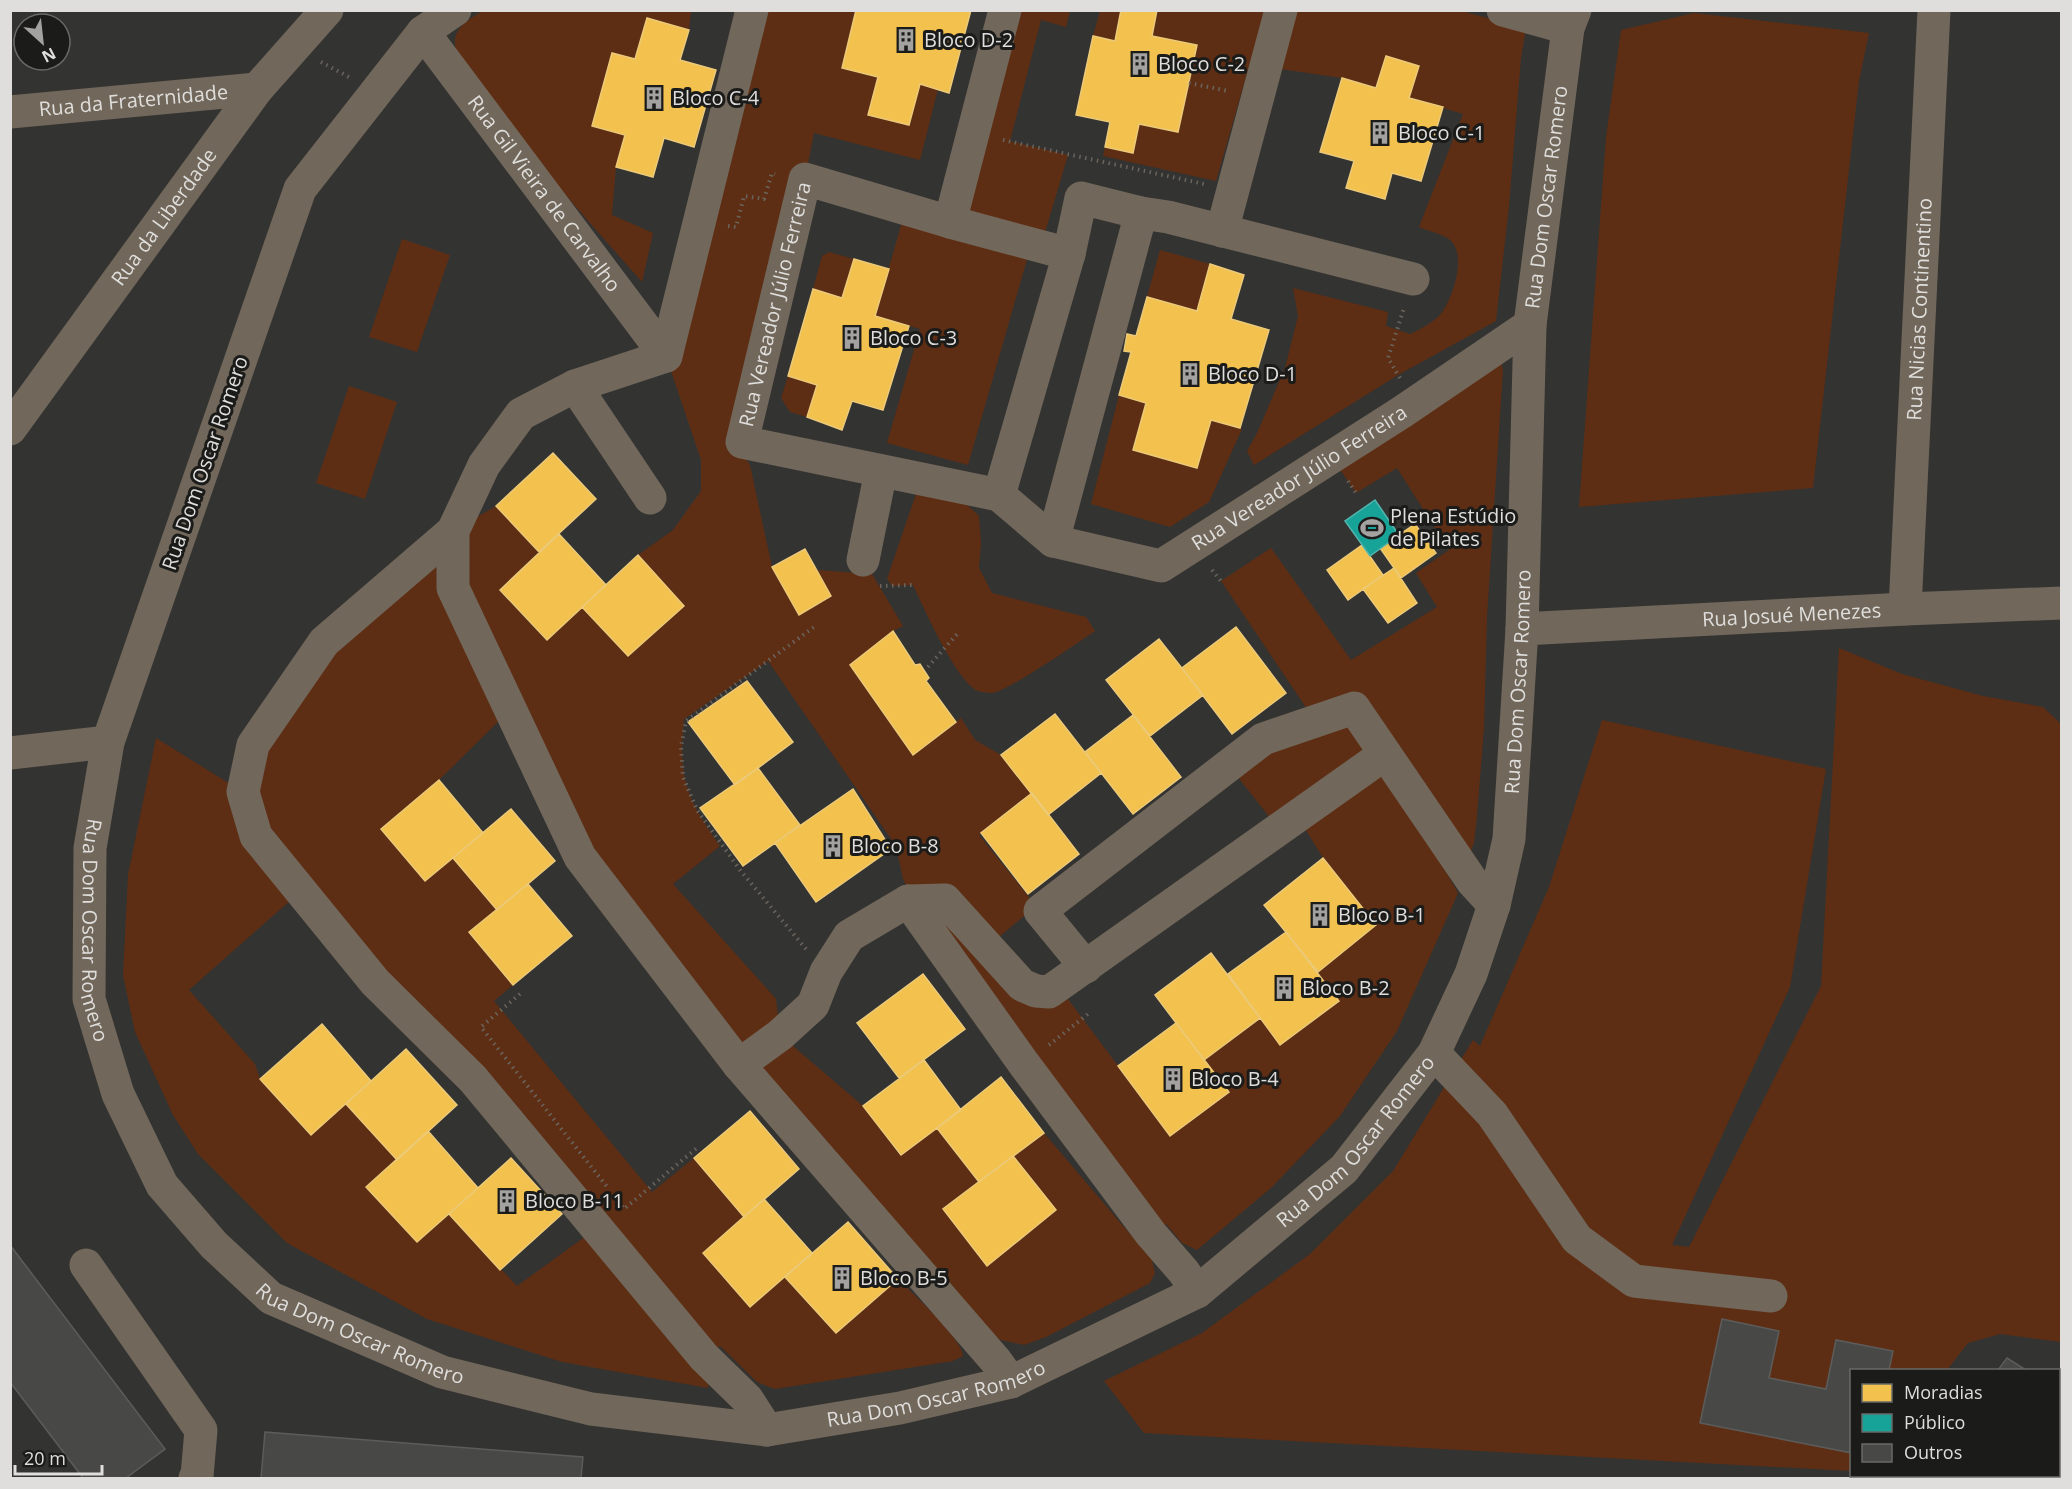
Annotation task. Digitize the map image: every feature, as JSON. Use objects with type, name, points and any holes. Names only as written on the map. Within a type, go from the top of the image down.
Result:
[{"type":"street","name":"Rua da Liberdade","points":[[10,429],[257,88],[327,10]]},
{"type":"street","name":"Rua Dom Oscar Romero","points":[[455,10],[423,32],[300,189],[108,742],[90,848],[89,999],[118,1094],[162,1185],[214,1245],[272,1298],[442,1372],[591,1409],[767,1430],[900,1408],[1011,1382],[1197,1292],[1344,1169],[1434,1053],[1472,974],[1494,905],[1509,839],[1522,629],[1530,325],[1572,19]]},
{"type":"street","points":[[752,10],[666,356],[575,386],[521,414],[484,465],[453,531],[324,642],[253,745],[243,792],[256,836],[375,982],[473,1079],[704,1357],[747,1399],[767,1430]]},
{"type":"street","points":[[950,222],[1005,10]]},
{"type":"street","points":[[1222,231],[1281,10]]},
{"type":"street","points":[[1503,10],[1572,19],[1599,10]]},
{"type":"street","name":"Rua Nicias Continentino","points":[[1905,609],[1934,10]]},
{"type":"street","name":"Rua Gil Vieira de Carvalho","points":[[423,32],[666,356]]},
{"type":"street","name":"Rua da Fraternidade","points":[[10,112],[257,88]]},
{"type":"street","name":"Rua Vereador Júlio Ferreira","points":[[1069,254],[805,179],[742,442],[999,495],[1053,542],[1161,566],[1402,412],[1530,325]]},
{"type":"street","points":[[999,495],[1069,254],[1081,198],[1141,213],[1168,217],[1413,279]]},
{"type":"street","points":[[1053,542],[1141,213]]},
{"type":"street","points":[[575,386],[650,498]]},
{"type":"street","points":[[871,573],[881,471]]},
{"type":"street","points":[[453,531],[453,588],[580,857],[739,1065],[996,1361],[1011,1382]]},
{"type":"street","name":"Rua Josué Menezes","points":[[1522,629],[2061,603]]},
{"type":"street","points":[[1086,967],[1040,911],[1263,739],[1354,708],[1472,881],[1494,905]]},
{"type":"street","points":[[10,753],[108,742]]},
{"type":"street","points":[[739,1065],[780,1035],[813,1005],[825,972],[849,936],[908,901],[945,900],[1022,985],[1036,991],[1049,992],[1385,754]]},
{"type":"street","points":[[908,901],[1024,1064],[1197,1292]]},
{"type":"street","points":[[1434,1053],[1492,1114],[1577,1239],[1634,1281],[1772,1296]]},
{"type":"street","points":[[86,1264],[201,1430],[195,1479]]},
{"type":"path","points":[[293,48],[350,78]]},
{"type":"path","points":[[1189,83],[1258,97]]},
{"type":"path","points":[[1010,142],[1208,185]]},
{"type":"path","points":[[700,222],[736,227],[744,196],[764,199],[772,173],[805,179]]},
{"type":"path","points":[[1405,386],[1388,358],[1413,279]]},
{"type":"path","points":[[871,573],[913,585]]},
{"type":"path","points":[[814,627],[686,721],[681,747],[683,777],[697,810],[740,870],[825,972]]},
{"type":"path","points":[[928,667],[959,632]]},
{"type":"path","points":[[520,994],[481,1027],[610,1191]]},
{"type":"path","points":[[1046,1047],[1088,1014]]},
{"type":"path","points":[[617,1200],[624,1209],[698,1147]]},
{"type":"shaded area","points":[[482,11],[691,11],[689,30],[647,19],[635,59],[612,53],[592,126],[625,135],[616,167],[612,215],[653,233],[642,282],[506,123],[464,66],[457,52],[455,38],[464,24]]},
{"type":"shaded area","points":[[752,11],[856,11],[842,68],[878,77],[869,115],[909,125],[920,84],[938,89],[920,160],[814,133],[805,179],[736,444],[750,465],[772,567],[799,614],[831,596],[817,570],[872,574],[903,626],[893,631],[850,665],[913,755],[961,718],[975,740],[1001,755],[1032,793],[979,835],[1036,906],[993,942],[1022,985],[1058,986],[1170,1135],[1229,1092],[1204,1060],[1260,1018],[1280,1045],[1339,1002],[1318,972],[1376,925],[1323,858],[1298,817],[1279,829],[1229,766],[1315,721],[1221,581],[1271,548],[1351,660],[1437,607],[1416,573],[1449,550],[1397,468],[1356,493],[1335,462],[1501,363],[1503,369],[1487,617],[1484,728],[1474,843],[1469,856],[1453,854],[1443,867],[1458,893],[1397,1031],[1340,1116],[1272,1187],[1197,1250],[1182,1243],[1166,1224],[1151,1234],[912,897],[903,879],[896,846],[768,661],[684,719],[682,757],[687,787],[699,814],[720,846],[673,884],[776,999],[780,1035],[863,1106],[900,1155],[937,1128],[979,1182],[1044,1133],[1152,1260],[1155,1273],[1150,1283],[1046,1337],[1024,1345],[1001,1340],[957,1316],[580,857],[510,710],[439,780],[381,829],[425,881],[453,858],[497,910],[513,985],[494,1001],[652,1192],[694,1158],[744,1217],[703,1253],[750,1307],[785,1277],[836,1333],[898,1279],[955,1338],[963,1356],[953,1361],[775,1389],[757,1382],[720,1346],[704,1357],[708,1388],[562,1362],[427,1319],[287,1243],[198,1154],[173,1115],[135,1032],[123,975],[128,875],[156,738],[243,792],[324,642],[453,531],[496,506],[539,552],[500,591],[546,640],[582,607],[683,606],[638,555],[673,530],[701,491],[701,460],[666,356]],"holes":[[[300,892],[597,1228],[517,1286],[449,1214],[417,1242],[367,1187],[397,1160],[346,1104],[310,1135],[260,1079],[255,1064],[189,990]]]},
{"type":"shaded area","points":[[1005,11],[1070,11],[1066,27],[1041,20],[1010,141],[1068,155],[1041,246],[950,222]]},
{"type":"shaded area","points":[[1100,11],[1121,11],[1115,41],[1093,36]]},
{"type":"shaded area","points":[[1157,11],[1265,11],[1216,181],[1103,156],[1105,147],[1133,152],[1139,124],[1178,132],[1197,45],[1152,36]]},
{"type":"shaded area","points":[[1281,11],[1461,11],[1526,28],[1521,58],[1509,206],[1496,321],[1398,375],[1254,465],[1247,451],[1285,368],[1298,316],[1293,288],[1388,312],[1386,326],[1410,334],[1438,317],[1453,290],[1458,267],[1458,256],[1450,240],[1419,227],[1463,114],[1409,98],[1419,66],[1386,56],[1376,88],[1342,78],[1266,67]]},
{"type":"shaded area","points":[[1694,13],[1869,33],[1859,81],[1813,488],[1579,507],[1606,137],[1621,30]]},
{"type":"shaded area","points":[[902,222],[1028,256],[968,465],[887,443],[920,329],[875,316]]},
{"type":"shaded area","points":[[402,239],[450,255],[417,352],[369,337]]},
{"type":"shaded area","points":[[1160,250],[1210,264],[1197,311],[1147,297]]},
{"type":"shaded area","points":[[829,252],[854,259],[842,298],[813,289],[822,256]]},
{"type":"shaded area","points":[[788,376],[817,385],[807,417],[790,412],[781,398]]},
{"type":"shaded area","points":[[349,386],[397,402],[365,499],[316,483]]},
{"type":"shaded area","points":[[1119,395],[1146,403],[1133,450],[1197,468],[1211,420],[1242,429],[1209,502],[1170,527],[1091,504]]},
{"type":"shaded area","points":[[918,488],[951,489],[979,516],[981,543],[979,568],[992,593],[1086,617],[1095,631],[1000,691],[981,692],[969,685],[941,643],[913,585],[892,586],[887,579]]},
{"type":"shaded area","points":[[1839,648],[1902,674],[1983,696],[2043,707],[2061,724],[2061,1342],[2000,1334],[1968,1343],[1948,1369],[1850,1369],[1850,1471],[1144,1433],[1104,1381],[1202,1333],[1310,1254],[1393,1171],[1473,1040],[1480,1046],[1549,887],[1602,720],[1826,769],[1790,987],[1672,1245],[1689,1247],[1821,986]]},
{"type":"building: Moradias","name":"Bloco D-2","points":[[856,10],[971,10],[949,93],[920,84],[909,125],[868,115],[878,77],[842,68]]},
{"type":"building: Moradias","name":"Bloco C-2","points":[[1121,10],[1157,10],[1152,36],[1197,45],[1178,132],[1139,124],[1133,153],[1105,147],[1110,122],[1076,115],[1093,36],[1115,41]]},
{"type":"building: Moradias","name":"Bloco C-4","points":[[647,18],[689,30],[680,60],[716,70],[694,147],[664,138],[653,177],[616,167],[625,135],[592,126],[612,53],[635,59]]},
{"type":"building: Moradias","name":"Bloco C-1","points":[[1386,56],[1419,66],[1409,98],[1443,107],[1421,181],[1392,173],[1385,199],[1346,188],[1354,161],[1320,152],[1342,78],[1376,88]]},
{"type":"building: Moradias","name":"Bloco C-3","points":[[854,259],[889,269],[875,316],[909,326],[883,410],[852,401],[842,430],[807,417],[817,385],[788,376],[813,289],[842,298]]},
{"type":"building: Moradias","name":"Bloco D-1","points":[[1210,264],[1244,275],[1231,319],[1269,330],[1240,428],[1211,420],[1197,468],[1133,450],[1146,403],[1119,395],[1131,352],[1124,351],[1127,334],[1136,336],[1147,297],[1197,311]]},
{"type":"building: Moradias","points":[[553,453],[596,499],[539,552],[496,506]]},
{"type":"building: Moradias","points":[[1415,524],[1436,553],[1401,578],[1380,548]]},
{"type":"building: Moradias","points":[[559,534],[606,585],[547,640],[500,590]]},
{"type":"building: Moradias","points":[[1362,545],[1383,575],[1348,600],[1327,570]]},
{"type":"building: Moradias","points":[[805,549],[831,596],[799,615],[772,567]]},
{"type":"building: Moradias","points":[[638,555],[684,606],[628,656],[582,607]]},
{"type":"building: Moradias","points":[[1394,568],[1417,603],[1388,623],[1363,589]]},
{"type":"building: Moradias","points":[[1236,627],[1286,693],[1232,734],[1182,668]]},
{"type":"building: Moradias","points":[[893,631],[915,665],[920,664],[929,678],[926,681],[956,722],[913,755],[850,665]]},
{"type":"building: Moradias","points":[[1159,639],[1203,695],[1150,736],[1106,680]]},
{"type":"building: Moradias","points":[[747,681],[793,742],[735,785],[688,722]]},
{"type":"building: Moradias","points":[[1055,714],[1101,773],[1048,815],[1001,755]]},
{"type":"building: Moradias","points":[[1133,715],[1181,777],[1133,814],[1085,752]]},
{"type":"building: Moradias","points":[[758,768],[800,825],[743,866],[700,808]]},
{"type":"building: Moradias","points":[[439,780],[483,833],[425,881],[381,829]]},
{"type":"building: Moradias","name":"Bloco B-8","points":[[853,789],[891,849],[816,902],[775,843]]},
{"type":"building: Moradias","points":[[1032,793],[1079,854],[1028,894],[981,833]]},
{"type":"building: Moradias","points":[[511,809],[555,861],[497,910],[453,858]]},
{"type":"building: Moradias","name":"Bloco B-1","points":[[1323,858],[1376,925],[1318,972],[1264,905]]},
{"type":"building: Moradias","points":[[528,884],[572,936],[513,985],[469,932]]},
{"type":"building: Moradias","name":"Bloco B-2","points":[[1286,932],[1339,1001],[1280,1045],[1228,974]]},
{"type":"building: Moradias","points":[[1211,953],[1260,1018],[1204,1060],[1155,995]]},
{"type":"building: Moradias","points":[[923,974],[965,1029],[899,1078],[857,1023]]},
{"type":"building: Moradias","name":"Bloco B-4","points":[[1176,1023],[1229,1092],[1170,1136],[1118,1066]]},
{"type":"building: Moradias","points":[[322,1024],[371,1081],[311,1135],[260,1079]]},
{"type":"building: Moradias","points":[[406,1049],[457,1105],[397,1160],[346,1104]]},
{"type":"building: Moradias","points":[[924,1060],[961,1110],[901,1155],[863,1106]]},
{"type":"building: Moradias","points":[[1001,1077],[1044,1133],[979,1182],[937,1128]]},
{"type":"building: Moradias","points":[[750,1111],[799,1169],[744,1217],[694,1158]]},
{"type":"building: Moradias","points":[[428,1131],[478,1188],[417,1242],[366,1187]]},
{"type":"building: Moradias","points":[[1013,1156],[1056,1210],[987,1266],[943,1209]]},
{"type":"building: Moradias","name":"Bloco B-11","points":[[511,1158],[562,1214],[500,1270],[449,1214]]},
{"type":"building: Moradias","points":[[764,1199],[812,1253],[750,1307],[703,1253]]},
{"type":"building: Moradias","name":"Bloco B-5","points":[[848,1222],[898,1279],[836,1333],[785,1277]]},
{"type":"building: Público","name":"Plena Estúdio de Pilates","points":[[1375,500],[1399,535],[1370,556],[1345,521]]},
{"type":"building: Outros","points":[[10,1245],[165,1449],[126,1478],[83,1478],[10,1382]]},
{"type":"building: Outros","points":[[1722,1319],[1779,1331],[1769,1378],[1826,1389],[1836,1340],[1893,1351],[1889,1369],[1850,1369],[1850,1453],[1700,1423]]},
{"type":"building: Outros","points":[[2007,1358],[2024,1369],[1999,1369]]},
{"type":"building: Outros","points":[[265,1432],[583,1457],[581,1478],[261,1478]]},
{"type":"building: Outros","points":[[1925,1477],[1991,1477],[1990,1478]]},
{"type":"place","name":"Bloco D-2","points":[[906,40]]},
{"type":"place","name":"Bloco C-2","points":[[1140,64]]},
{"type":"place","name":"Bloco C-4","points":[[654,98]]},
{"type":"place","name":"Bloco C-1","points":[[1380,133]]},
{"type":"place","name":"Bloco C-3","points":[[852,338]]},
{"type":"place","name":"Bloco D-1","points":[[1190,374]]},
{"type":"place","name":"Plena Estúdio de Pilates","points":[[1372,528]]},
{"type":"place","name":"Bloco B-8","points":[[833,846]]},
{"type":"place","name":"Bloco B-1","points":[[1320,915]]},
{"type":"place","name":"Bloco B-2","points":[[1284,988]]},
{"type":"place","name":"Bloco B-4","points":[[1173,1079]]},
{"type":"place","name":"Bloco B-11","points":[[507,1201]]},
{"type":"place","name":"Bloco B-5","points":[[842,1278]]}]
